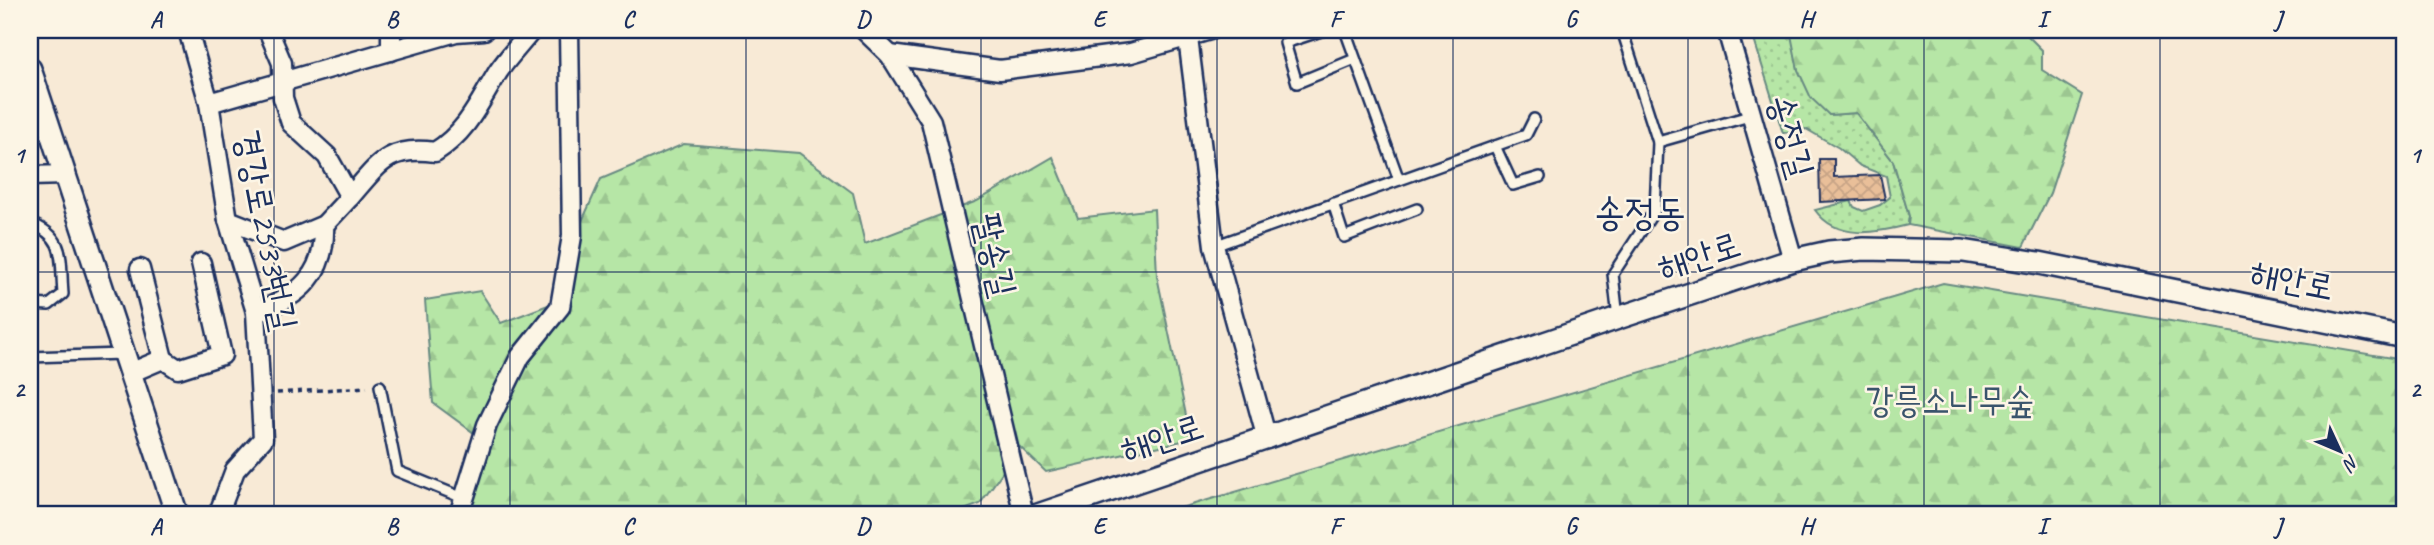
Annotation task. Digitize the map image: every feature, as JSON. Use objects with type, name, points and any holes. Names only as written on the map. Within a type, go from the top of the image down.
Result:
[{"type":"street","name":"경강로2533번길","points":[[188,30],[209,103],[228,220],[256,312],[263,439],[235,470],[218,515]]},
{"type":"street","points":[[268,30],[282,63],[283,99],[291,123],[327,156],[350,197]]},
{"type":"street","points":[[391,30],[391,51]]},
{"type":"street","points":[[209,103],[456,32],[484,30]]},
{"type":"street","points":[[228,220],[285,242],[324,225],[382,160],[412,149],[435,152],[447,145],[469,124],[499,70],[533,30]]},
{"type":"street","points":[[461,506],[487,425],[520,357],[560,307],[572,236],[569,30]]},
{"type":"street","name":"팔송길","points":[[864,30],[890,55],[931,121],[1024,515]]},
{"type":"street","points":[[890,55],[1000,70],[1131,53],[1188,33],[1210,30]]},
{"type":"street","name":"송정길","points":[[1727,30],[1793,260]]},
{"type":"street","points":[[1188,33],[1214,246],[1267,439]]},
{"type":"street","points":[[30,69],[177,515]]},
{"type":"street","points":[[30,176],[65,175]]},
{"type":"street","points":[[256,312],[289,298],[316,269],[325,250],[324,225]]},
{"type":"street","name":"해안로","points":[[1038,515],[1793,260],[1864,248],[1963,251],[2039,263],[2404,337]]},
{"type":"street","points":[[127,364],[163,359],[178,369],[222,355],[201,263]]},
{"type":"street","points":[[140,269],[163,359]]},
{"type":"lane","points":[[1324,30],[1285,43],[1297,83],[1355,59]]},
{"type":"lane","points":[[1345,30],[1399,180]]},
{"type":"lane","points":[[1618,318],[1613,274],[1655,210],[1658,142],[1622,30]]},
{"type":"lane","points":[[1658,142],[1753,115]]},
{"type":"lane","points":[[1214,246],[1526,135],[1534,119]]},
{"type":"lane","points":[[1494,146],[1513,185],[1540,177]]},
{"type":"lane","points":[[1333,203],[1344,237],[1417,209]]},
{"type":"lane","points":[[30,223],[48,230],[59,244],[62,294],[49,305],[30,304]]},
{"type":"lane","points":[[30,357],[127,364]]},
{"type":"lane","points":[[380,386],[397,471],[461,506]]},
{"type":"path","points":[[260,395],[380,386]]},
{"type":"green space","points":[[1751,30],[1790,30],[1829,115],[1856,113],[1893,161],[1909,216],[1908,225],[1858,232],[1834,227],[1815,210],[1851,201],[1854,207],[1863,211],[1880,205],[1890,197],[1886,176],[1860,166],[1839,148],[1806,129],[1783,133]]},
{"type":"green space","points":[[1790,30],[2022,30],[2042,50],[2042,70],[2082,95],[2050,193],[2023,247],[1908,225],[1909,216],[1893,161],[1856,113],[1829,115],[1811,98],[1798,70]]},
{"type":"green space","points":[[684,144],[799,153],[853,193],[865,244],[977,201],[1053,157],[1078,218],[1154,209],[1157,276],[1191,439],[1046,472],[1020,447],[980,504],[951,515],[458,515],[482,439],[433,403],[425,300],[480,291],[501,323],[556,302],[569,250],[601,179]]},
{"type":"green space","name":"강릉소나무숲","points":[[1943,283],[2404,360],[2404,515],[1157,515]]},
{"type":"building","points":[[1819,159],[1834,159],[1834,177],[1880,175],[1885,199],[1820,202]]},
{"type":"district","name":"송정동","points":[[1640,212]]}]
